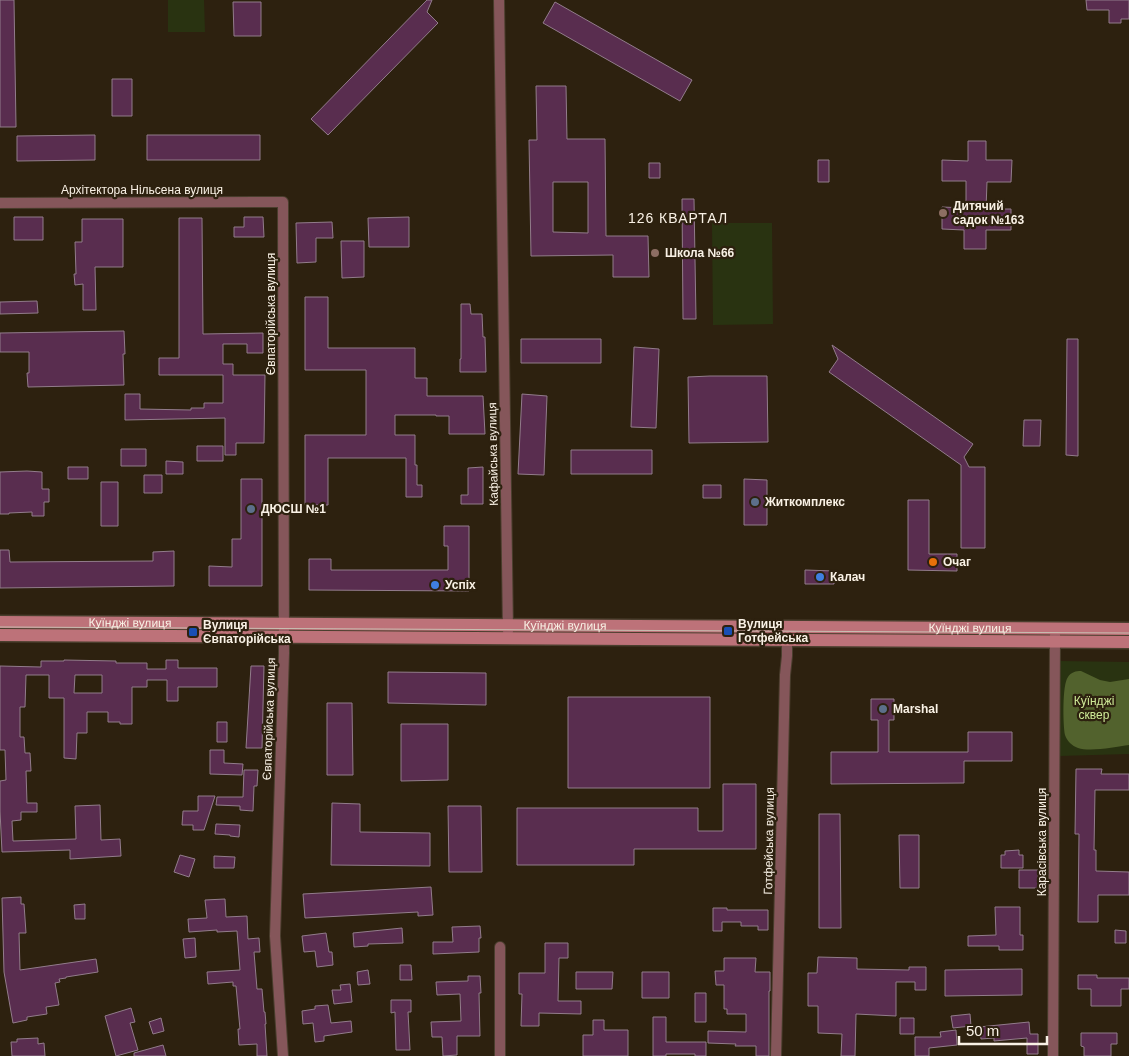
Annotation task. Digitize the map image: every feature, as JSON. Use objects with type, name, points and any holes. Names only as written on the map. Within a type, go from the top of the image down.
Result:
[{"type":"main road","name":"Куїнджі вулиця","points":[[0,622],[284,630],[1055,635],[1129,642]]},
{"type":"main road","name":"Куїнджі вулиця","points":[[1055,635],[1129,629]]},
{"type":"main road","name":"Куїнджі вулиця","points":[[0,635],[284,630]]},
{"type":"street","name":"Кафайська вулиця","points":[[499,0],[508,632]]},
{"type":"street","name":"Архітектора Нільсена вулиця","points":[[0,203],[283,202]]},
{"type":"street","name":"Євпаторійська вулиця","points":[[283,202],[284,630],[275,936],[284,1056]]},
{"type":"street","name":"Готфейська вулиця","points":[[776,1056],[787,633]]},
{"type":"street","name":"Карасівська вулиця","points":[[1054,1056],[1055,635]]},
{"type":"street","points":[[500,947],[500,1056]]},
{"type":"green space","points":[[168,0],[204,0],[205,32],[168,32]]},
{"type":"green space","points":[[712,223],[772,223],[773,324],[713,325]]},
{"type":"green space","name":"Куїнджі сквер","points":[[1059,661],[1129,662],[1129,754],[1059,756]]},
{"type":"green space","name":"Куїнджі сквер","points":[[1081,671],[1100,680],[1110,682],[1129,679],[1129,745],[1089,750],[1074,746],[1067,739],[1063,715],[1066,681],[1072,673]]},
{"type":"building","points":[[0,0],[14,0],[16,127],[0,127]]},
{"type":"building","points":[[427,0],[432,0],[427,12],[438,23],[328,135],[311,119]]},
{"type":"building","points":[[1086,0],[1129,0],[1129,19],[1121,19],[1121,23],[1109,23],[1109,10],[1087,10]]},
{"type":"building","points":[[233,2],[261,2],[261,36],[234,36]]},
{"type":"building","points":[[555,2],[692,80],[680,101],[543,23]]},
{"type":"building","points":[[112,79],[132,79],[132,116],[112,116]]},
{"type":"building","points":[[536,86],[566,86],[567,139],[605,139],[606,236],[648,236],[649,277],[613,277],[613,255],[531,256],[529,140],[537,140]],"holes":[[[553,182],[588,182],[588,233],[553,232]]]},
{"type":"building","points":[[95,135],[95,160],[17,161],[17,136]]},
{"type":"building","points":[[147,135],[260,135],[260,160],[147,160]]},
{"type":"building","points":[[968,141],[986,141],[986,160],[1012,160],[1011,182],[987,182],[986,209],[1011,209],[1011,230],[986,230],[986,249],[964,249],[964,230],[942,229],[942,207],[966,208],[966,181],[942,181],[942,160],[968,161]]},
{"type":"building","points":[[818,160],[829,160],[829,182],[818,182]]},
{"type":"building","points":[[649,163],[660,163],[660,178],[649,178]]},
{"type":"building","points":[[682,199],[694,199],[696,319],[683,319]]},
{"type":"building","points":[[14,217],[43,217],[43,240],[14,240]]},
{"type":"building","points":[[244,217],[263,217],[264,237],[234,237],[234,227],[244,227]]},
{"type":"building","points":[[409,217],[409,247],[369,247],[368,218]]},
{"type":"building","points":[[179,218],[202,218],[203,334],[263,333],[263,353],[247,353],[247,344],[223,344],[223,364],[233,364],[233,375],[265,375],[264,443],[236,443],[236,455],[225,455],[225,418],[125,420],[125,394],[140,394],[140,409],[191,410],[191,408],[204,408],[204,403],[223,403],[223,375],[159,375],[159,358],[179,358]]},
{"type":"building","points":[[82,219],[123,219],[123,267],[95,267],[96,310],[83,310],[83,284],[75,285],[75,242],[82,242]]},
{"type":"building","points":[[332,222],[333,238],[316,238],[316,262],[297,263],[296,223]]},
{"type":"building","points":[[341,241],[364,241],[364,277],[342,278]]},
{"type":"building","points":[[305,297],[328,297],[328,348],[415,348],[415,378],[427,378],[427,396],[483,396],[485,434],[449,434],[449,416],[395,415],[395,435],[415,435],[417,485],[422,485],[422,497],[406,497],[406,458],[328,458],[328,505],[305,505],[305,435],[366,435],[366,370],[305,370]]},
{"type":"building","points":[[37,301],[38,313],[0,314],[0,302]]},
{"type":"building","points":[[461,304],[470,304],[471,314],[482,314],[486,372],[460,372]]},
{"type":"building","points":[[124,331],[124,385],[28,387],[29,352],[0,352],[0,333]]},
{"type":"building","points":[[521,339],[601,339],[601,363],[521,363]]},
{"type":"building","points":[[1067,339],[1078,339],[1078,456],[1066,455]]},
{"type":"building","points":[[832,345],[973,444],[964,457],[969,467],[985,467],[985,548],[961,548],[961,465],[829,372],[838,359]]},
{"type":"building","points":[[634,347],[659,349],[656,428],[631,427]]},
{"type":"building","points":[[767,376],[768,442],[689,443],[688,377]]},
{"type":"building","points":[[522,394],[547,396],[544,475],[518,474]]},
{"type":"building","points":[[1024,420],[1041,420],[1040,446],[1023,446]]},
{"type":"building","points":[[197,446],[223,446],[223,461],[197,461]]},
{"type":"building","points":[[121,449],[146,449],[146,466],[121,466]]},
{"type":"building","points":[[571,450],[652,450],[652,474],[571,474]]},
{"type":"building","points":[[166,461],[183,462],[183,474],[166,474]]},
{"type":"building","points":[[68,467],[88,467],[88,479],[68,479]]},
{"type":"building","points":[[483,467],[483,504],[461,504],[461,495],[468,495],[468,468]]},
{"type":"building","points":[[0,472],[42,472],[42,489],[49,489],[49,502],[44,502],[44,516],[32,516],[32,512],[0,514]]},
{"type":"building","points":[[144,475],[162,475],[162,493],[144,493]]},
{"type":"building","points":[[241,479],[262,479],[262,586],[209,586],[209,566],[232,567],[232,539],[241,539]]},
{"type":"building","points":[[744,479],[767,480],[767,525],[744,525]]},
{"type":"building","points":[[101,482],[118,482],[118,526],[101,526]]},
{"type":"building","points":[[703,485],[721,485],[721,498],[703,498]]},
{"type":"building","points":[[908,500],[929,500],[929,554],[957,554],[957,571],[908,570]]},
{"type":"building","points":[[444,526],[469,526],[469,591],[309,590],[309,559],[331,559],[331,570],[448,570],[448,546],[444,546]]},
{"type":"building","points":[[0,550],[9,550],[10,562],[153,561],[153,552],[174,551],[174,586],[0,588]]},
{"type":"building","points":[[805,570],[834,571],[834,584],[805,584]]},
{"type":"building","points":[[166,660],[178,660],[178,668],[217,668],[217,687],[178,687],[178,701],[167,701],[167,680],[147,680],[147,687],[132,687],[132,724],[108,722],[108,712],[87,712],[87,733],[77,733],[76,759],[64,758],[64,698],[49,698],[49,675],[26,675],[25,707],[20,707],[20,737],[24,737],[25,753],[30,753],[31,771],[26,771],[27,803],[37,803],[37,812],[21,812],[21,820],[12,821],[13,841],[76,839],[75,806],[100,805],[101,840],[120,839],[121,856],[70,859],[70,850],[2,852],[0,781],[6,780],[5,750],[0,750],[0,666],[41,667],[41,661],[147,663],[147,669],[166,669]],"holes":[[[75,675],[102,675],[102,693],[74,693]]]},
{"type":"building","points":[[251,666],[264,666],[262,748],[246,748]]},
{"type":"building","points":[[388,672],[486,673],[486,705],[388,703]]},
{"type":"building","points":[[568,697],[710,697],[710,788],[568,788]]},
{"type":"building","points":[[871,699],[894,699],[894,720],[889,720],[889,752],[968,752],[968,732],[1012,732],[1012,761],[964,761],[964,783],[831,784],[831,752],[878,752],[878,720],[871,720]]},
{"type":"building","points":[[327,703],[352,703],[353,775],[327,775]]},
{"type":"building","points":[[217,722],[227,722],[227,742],[217,742]]},
{"type":"building","points":[[401,724],[448,724],[448,780],[401,781]]},
{"type":"building","points":[[210,750],[224,750],[224,763],[243,764],[242,775],[210,774]]},
{"type":"building","points":[[1076,769],[1102,769],[1101,774],[1129,774],[1129,790],[1095,790],[1094,850],[1096,850],[1096,871],[1129,872],[1129,895],[1098,895],[1098,922],[1078,922],[1079,834],[1075,834]]},
{"type":"building","points":[[244,770],[258,770],[257,786],[254,786],[253,811],[240,810],[240,806],[216,805],[217,797],[243,797]]},
{"type":"building","points":[[723,784],[756,784],[756,849],[634,849],[634,865],[517,865],[517,808],[698,808],[698,831],[723,831]]},
{"type":"building","points":[[198,796],[215,796],[204,830],[193,830],[193,825],[182,825],[183,811],[198,811]]},
{"type":"building","points":[[332,803],[360,804],[360,832],[430,833],[430,866],[331,865]]},
{"type":"building","points":[[448,806],[481,806],[482,872],[449,872]]},
{"type":"building","points":[[819,814],[840,814],[841,928],[819,928]]},
{"type":"building","points":[[216,824],[240,825],[239,837],[215,834]]},
{"type":"building","points":[[899,835],[919,835],[919,888],[900,888]]},
{"type":"building","points":[[1019,850],[1019,855],[1023,855],[1023,868],[1001,868],[1001,855],[1005,855],[1005,851]]},
{"type":"building","points":[[180,855],[195,859],[189,877],[174,872]]},
{"type":"building","points":[[214,856],[235,857],[234,868],[214,868]]},
{"type":"building","points":[[1019,870],[1038,870],[1038,888],[1019,888]]},
{"type":"building","points":[[431,887],[433,915],[418,916],[418,912],[305,918],[303,894]]},
{"type":"building","points":[[21,897],[21,904],[24,904],[26,933],[19,933],[20,970],[96,959],[98,972],[59,979],[60,982],[55,983],[59,1005],[46,1007],[47,1014],[27,1017],[27,1020],[13,1023],[4,972],[2,898]]},
{"type":"building","points":[[225,899],[226,917],[247,916],[248,939],[259,938],[260,952],[254,952],[257,989],[262,989],[265,1012],[267,1056],[257,1056],[257,1044],[239,1045],[238,1029],[240,1029],[236,986],[233,986],[233,982],[208,984],[207,972],[240,970],[237,931],[189,932],[188,919],[207,918],[205,900]]},
{"type":"building","points":[[85,904],[85,919],[75,919],[74,905]]},
{"type":"building","points":[[995,907],[1020,907],[1020,935],[1023,935],[1023,950],[999,950],[999,946],[968,946],[968,936],[996,935]]},
{"type":"building","points":[[713,908],[768,910],[768,930],[758,930],[758,926],[741,926],[741,922],[722,922],[722,931],[713,931]]},
{"type":"building","points":[[480,926],[479,952],[433,954],[433,942],[453,942],[452,927]]},
{"type":"building","points":[[402,928],[403,943],[368,944],[368,946],[354,947],[353,933]]},
{"type":"building","points":[[1115,930],[1126,931],[1126,943],[1115,943]]},
{"type":"building","points":[[326,933],[329,952],[332,952],[333,965],[317,967],[315,951],[304,952],[302,936]]},
{"type":"building","points":[[195,938],[196,957],[185,958],[183,939]]},
{"type":"building","points":[[545,943],[568,943],[568,958],[559,958],[558,1001],[581,1001],[581,1014],[539,1013],[539,1026],[521,1026],[522,994],[519,994],[519,973],[545,973]]},
{"type":"building","points":[[818,957],[857,958],[857,969],[909,970],[909,967],[926,967],[926,990],[915,990],[915,982],[896,982],[896,1016],[856,1014],[855,1056],[841,1056],[842,1034],[818,1033],[818,1006],[808,1006],[808,973],[817,973]]},
{"type":"building","points":[[724,958],[756,958],[755,972],[770,972],[769,1056],[756,1056],[756,1046],[708,1043],[708,1031],[746,1032],[746,1014],[727,1014],[727,1009],[724,1009],[724,985],[716,985],[715,971],[724,971]]},
{"type":"building","points":[[400,965],[411,965],[412,980],[400,980]]},
{"type":"building","points":[[1022,969],[1022,995],[945,996],[945,970]]},
{"type":"building","points":[[368,970],[370,984],[358,985],[357,972]]},
{"type":"building","points":[[576,972],[613,972],[612,989],[576,989]]},
{"type":"building","points":[[642,972],[669,972],[669,998],[642,998]]},
{"type":"building","points":[[1078,975],[1097,975],[1097,978],[1129,978],[1129,989],[1121,989],[1121,1006],[1091,1006],[1091,989],[1078,989]]},
{"type":"building","points":[[468,976],[480,976],[480,1036],[457,1036],[457,1055],[443,1056],[442,1037],[432,1037],[431,1022],[461,1021],[460,994],[437,995],[436,982],[468,981]]},
{"type":"building","points":[[350,984],[352,1002],[334,1004],[332,990],[341,990],[340,985]]},
{"type":"building","points":[[695,993],[706,993],[706,1022],[695,1022]]},
{"type":"building","points":[[391,1000],[411,1000],[411,1012],[408,1012],[410,1050],[396,1050],[395,1012],[391,1013]]},
{"type":"building","points":[[328,1005],[331,1023],[351,1021],[352,1032],[324,1036],[324,1041],[315,1042],[313,1023],[303,1024],[302,1011],[315,1009],[315,1006]]},
{"type":"building","points":[[131,1008],[135,1022],[130,1023],[138,1050],[116,1056],[105,1016]]},
{"type":"building","points":[[970,1014],[971,1026],[953,1028],[951,1016]]},
{"type":"building","points":[[653,1017],[666,1017],[666,1042],[706,1042],[706,1056],[666,1054],[666,1056],[653,1056]]},
{"type":"building","points":[[161,1018],[164,1031],[153,1034],[149,1022]]},
{"type":"building","points":[[900,1018],[914,1018],[914,1034],[900,1034]]},
{"type":"building","points":[[593,1020],[604,1020],[604,1030],[628,1030],[628,1056],[583,1056],[583,1035],[593,1035]]},
{"type":"building","points":[[1029,1022],[1030,1034],[1038,1034],[1038,1054],[1027,1054],[1027,1038],[994,1041],[994,1038],[981,1039],[979,1027]]},
{"type":"building","points":[[956,1030],[957,1045],[929,1048],[929,1056],[915,1056],[915,1037],[941,1037],[940,1032]]},
{"type":"building","points":[[1081,1033],[1117,1033],[1117,1044],[1111,1044],[1111,1056],[1084,1056],[1084,1047],[1081,1046]]},
{"type":"building","points":[[38,1038],[38,1044],[44,1043],[45,1056],[12,1056],[11,1042],[17,1042],[17,1039]]},
{"type":"building","points":[[163,1045],[166,1056],[134,1056],[134,1053]]},
{"type":"tram line","points":[[0,627],[1129,633]]},
{"type":"place","name":"Дитячий садок №163","points":[[943,213]]},
{"type":"place","name":"Школа №66","points":[[655,253]]},
{"type":"place","name":"Житкомплекс","points":[[755,502]]},
{"type":"place","name":"ДЮСШ №1","points":[[251,509]]},
{"type":"place","name":"Очаг","points":[[933,562]]},
{"type":"place","name":"Калач","points":[[820,577]]},
{"type":"place","name":"Успіх","points":[[435,585]]},
{"type":"place","name":"Вулиця Готфейська","points":[[728,631]]},
{"type":"place","name":"Вулиця Євпаторійська","points":[[193,632]]},
{"type":"place","name":"Marshal","points":[[883,709]]},
{"type":"district","name":"126 КВАРТАЛ","points":[[678,218]]}]
